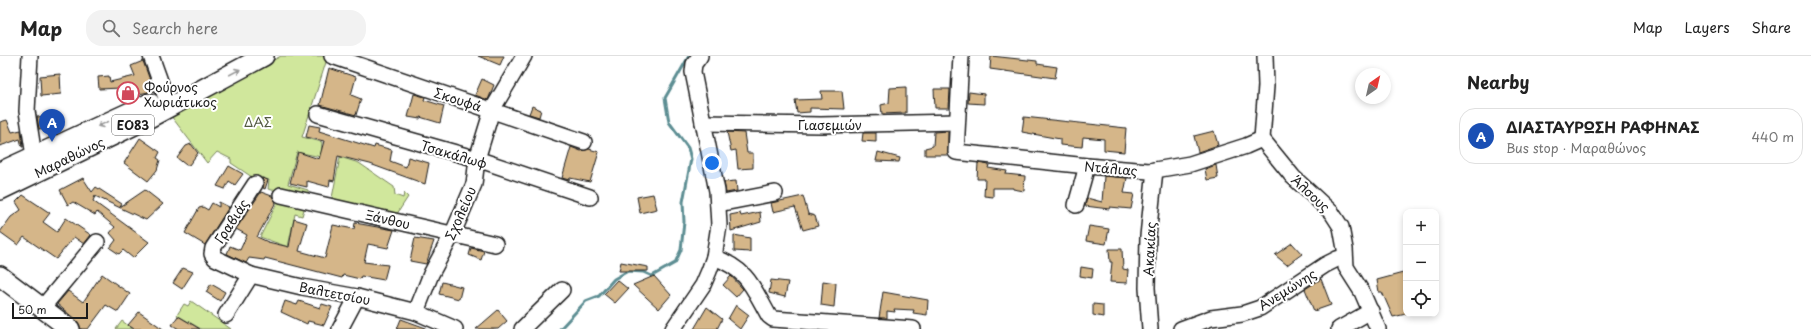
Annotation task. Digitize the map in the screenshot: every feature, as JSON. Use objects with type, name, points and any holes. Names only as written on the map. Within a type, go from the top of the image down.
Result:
[{"type":"main road","name":"Μαραθώνος","points":[[0,172],[165,95],[238,56]]},
{"type":"main road","name":"Μαραθώνος","points":[[0,190],[149,118],[264,56]]},
{"type":"main road","points":[[0,276],[70,329]]},
{"type":"street","points":[[30,56],[27,111],[34,156]]},
{"type":"street","points":[[151,56],[165,95]]},
{"type":"street","name":"Σκουφά","points":[[332,56],[584,142]]},
{"type":"street","name":"Σχολείου","points":[[416,312],[431,274],[452,233],[474,184],[477,159],[492,110],[524,56]]},
{"type":"street","points":[[674,329],[703,285],[714,257],[719,224],[718,204],[693,72],[694,64],[700,56]]},
{"type":"street","points":[[957,122],[961,56]]},
{"type":"street","points":[[1262,139],[1266,86],[1265,56]]},
{"type":"street","name":"Τσακάλωφ","points":[[318,114],[477,159],[590,197]]},
{"type":"street","name":"Γιασεμιών","points":[[703,123],[821,125],[957,122]]},
{"type":"street","name":"Ντάλιας","points":[[957,122],[956,152],[1149,171],[1190,164],[1246,146],[1262,139]]},
{"type":"street","name":"Άλσους","points":[[1262,139],[1293,177],[1332,213],[1341,227],[1345,249],[1344,257],[1346,267],[1371,311],[1378,329]]},
{"type":"street","points":[[1076,205],[1087,166]]},
{"type":"street","name":"Ακακίας","points":[[1150,329],[1147,288],[1148,236],[1155,170]]},
{"type":"street","name":"Γραβιάς","points":[[215,258],[212,254],[213,248],[255,184]]},
{"type":"street","points":[[718,204],[775,193]]},
{"type":"street","name":"Ξάνθου","points":[[281,195],[495,244]]},
{"type":"street","points":[[42,308],[97,242]]},
{"type":"street","points":[[714,257],[736,267],[744,274],[769,316],[773,319],[913,329]]},
{"type":"street","name":"Ανεμώνης","points":[[1181,329],[1211,318],[1242,314],[1260,308],[1325,265],[1344,257]]},
{"type":"street","name":"Βαλτετσίου","points":[[215,258],[250,275],[302,287],[357,297],[416,312],[455,329]]},
{"type":"street","points":[[226,315],[250,275]]},
{"type":"street","points":[[522,329],[562,290]]},
{"type":"street","points":[[340,329],[357,297]]},
{"type":"street","points":[[1339,329],[1371,311]]},
{"type":"green space","name":"ΔΑΣ","points":[[281,56],[328,56],[302,137],[322,142],[321,157],[297,152],[288,184],[308,190],[309,199],[268,189],[269,180],[257,176],[255,179],[231,163],[231,159],[217,152],[207,163],[171,116]]},
{"type":"green space","points":[[340,157],[359,163],[394,187],[395,195],[403,198],[404,193],[408,197],[395,217],[331,203]]},
{"type":"green space","points":[[281,195],[305,206],[302,216],[295,214],[288,247],[260,237]]},
{"type":"green space","points":[[191,301],[231,329],[201,329],[177,315],[184,304],[188,306]]},
{"type":"green space","points":[[122,321],[133,329],[116,329]]},
{"type":"building","points":[[478,56],[504,56],[500,65]]},
{"type":"building","points":[[991,56],[1037,61],[1037,64],[1057,67],[1055,78],[990,69]]},
{"type":"building","points":[[143,61],[154,91],[123,97],[121,88],[99,89],[98,77],[109,76],[110,82],[135,76],[131,66]]},
{"type":"building","points":[[329,68],[356,77],[351,95],[361,99],[356,115],[320,105]]},
{"type":"building","points":[[60,74],[61,94],[41,96],[40,76]]},
{"type":"building","points":[[482,79],[494,85],[488,100],[475,95]]},
{"type":"building","points":[[906,87],[906,113],[882,114],[881,105],[889,103],[890,88]]},
{"type":"building","points":[[934,89],[950,89],[949,108],[935,108]]},
{"type":"building","points":[[821,91],[842,91],[844,109],[810,108],[810,112],[797,113],[795,100],[822,99]]},
{"type":"building","points":[[969,92],[984,94],[984,104],[968,103]]},
{"type":"building","points":[[414,94],[425,97],[424,100],[444,106],[440,123],[420,117],[420,119],[408,117]]},
{"type":"building","points":[[532,106],[541,110],[539,117],[529,114]]},
{"type":"building","points":[[47,116],[51,119],[52,127],[39,129],[37,117]]},
{"type":"building","points":[[1024,117],[1126,128],[1124,152],[1104,150],[1104,139],[1083,137],[1082,147],[1060,145],[1060,139],[1022,132]]},
{"type":"building","points":[[7,120],[12,132],[21,130],[23,147],[20,139],[0,146],[0,122]]},
{"type":"building","points":[[309,125],[320,127],[319,131],[374,148],[375,145],[392,150],[390,161],[406,167],[408,157],[429,163],[425,184],[370,164],[338,156],[334,181],[330,180],[329,187],[307,181],[307,187],[290,183],[298,152],[319,159],[324,141],[306,137]]},
{"type":"building","points":[[948,131],[948,155],[925,155],[925,148],[933,146],[934,132]]},
{"type":"building","points":[[1214,131],[1218,145],[1198,152],[1194,136]]},
{"type":"building","points":[[727,132],[744,133],[747,153],[753,153],[753,168],[738,169],[736,150],[731,151]]},
{"type":"building","points":[[863,133],[876,133],[876,142],[862,141]]},
{"type":"building","points":[[140,138],[160,152],[157,158],[160,160],[157,170],[148,181],[124,163]]},
{"type":"building","points":[[191,144],[198,153],[189,165],[186,165],[177,158],[186,146]]},
{"type":"building","points":[[571,147],[581,151],[589,149],[599,152],[590,182],[562,178]]},
{"type":"building","points":[[878,152],[900,158],[899,162],[876,161]]},
{"type":"building","points":[[978,163],[989,165],[988,168],[1007,171],[1006,174],[1025,176],[1024,191],[1013,188],[993,188],[993,197],[984,196],[985,179],[977,179]]},
{"type":"building","points":[[1216,165],[1218,178],[1207,180],[1205,169]]},
{"type":"building","points":[[229,166],[243,174],[235,185],[229,181],[225,189],[217,186]]},
{"type":"building","points":[[1104,176],[1127,178],[1124,193],[1134,194],[1131,209],[1110,207],[1109,209],[1085,206],[1087,198],[1102,202]]},
{"type":"building","points":[[83,178],[92,192],[96,187],[122,204],[120,207],[145,190],[163,204],[146,220],[95,196],[93,201],[149,242],[133,258],[123,250],[119,254],[110,248],[116,240],[110,233],[115,227],[97,212],[95,215],[73,202],[68,205],[60,190]]},
{"type":"building","points":[[262,178],[268,180],[265,189],[263,188],[264,184]]},
{"type":"building","points":[[736,181],[737,191],[726,193],[724,182]]},
{"type":"building","points":[[261,192],[272,196],[276,202],[257,237],[268,242],[289,247],[294,219],[307,223],[299,251],[325,258],[333,225],[354,229],[355,223],[394,230],[388,248],[368,244],[364,262],[388,265],[384,280],[361,276],[360,279],[343,275],[342,278],[265,258],[264,260],[249,258],[246,263],[227,254],[230,246],[240,250],[247,235],[236,229]]},
{"type":"building","points":[[653,194],[657,209],[640,213],[637,197]]},
{"type":"building","points":[[23,195],[50,213],[43,222],[57,232],[66,218],[91,235],[84,244],[74,237],[56,259],[24,237],[18,245],[0,232],[11,217],[21,210],[16,202]]},
{"type":"building","points":[[803,196],[808,214],[815,216],[818,226],[803,230],[795,207],[773,212],[771,203]]},
{"type":"building","points":[[219,202],[229,207],[205,245],[185,233],[199,208],[203,207],[208,210],[212,203],[219,207]]},
{"type":"building","points":[[760,212],[761,222],[731,231],[730,215],[740,213],[741,216]]},
{"type":"building","points":[[1089,226],[1109,229],[1106,244],[1086,241]]},
{"type":"building","points":[[734,235],[750,238],[750,252],[734,251]]},
{"type":"building","points":[[415,238],[434,241],[426,264],[410,261]]},
{"type":"building","points":[[1292,243],[1302,254],[1287,265],[1275,255]]},
{"type":"building","points":[[471,248],[484,251],[481,260],[469,255]]},
{"type":"building","points":[[1109,249],[1122,249],[1123,269],[1128,270],[1127,283],[1110,282],[1112,262],[1110,262]]},
{"type":"building","points":[[621,262],[648,267],[648,271],[619,271]]},
{"type":"building","points":[[1081,267],[1093,269],[1092,278],[1080,276]]},
{"type":"building","points":[[183,268],[193,272],[182,289],[173,283]]},
{"type":"building","points":[[1403,273],[1403,315],[1393,317],[1382,292],[1379,292],[1377,280]]},
{"type":"building","points":[[102,274],[130,294],[118,312],[106,305],[88,329],[81,329],[77,321],[57,304],[68,291],[83,302]]},
{"type":"building","points":[[654,276],[671,295],[659,309],[633,285]]},
{"type":"building","points":[[731,276],[743,289],[736,297],[723,285]]},
{"type":"building","points":[[1321,279],[1331,305],[1314,311],[1305,289]]},
{"type":"building","points":[[617,280],[628,289],[615,303],[604,294]]},
{"type":"building","points":[[771,280],[788,282],[785,297],[769,293]]},
{"type":"building","points":[[823,281],[836,283],[834,307],[821,305]]},
{"type":"building","points":[[442,282],[462,287],[459,299],[439,294]]},
{"type":"building","points":[[211,284],[225,292],[220,301],[206,292]]},
{"type":"building","points":[[883,292],[928,300],[927,315],[913,313],[914,310],[894,309],[895,312],[887,311],[887,318],[879,318]]},
{"type":"building","points":[[285,301],[297,305],[299,301],[320,308],[322,304],[332,307],[324,325],[308,321],[307,324],[281,312]]},
{"type":"building","points":[[1093,304],[1103,305],[1103,317],[1093,315]]},
{"type":"building","points":[[736,305],[749,315],[740,329],[728,319]]},
{"type":"building","points":[[707,307],[722,319],[717,329],[694,329]]},
{"type":"building","points":[[498,310],[507,321],[498,329],[476,329]]},
{"type":"building","points":[[139,312],[163,329],[134,329],[128,325]]},
{"type":"building","points":[[178,316],[200,329],[179,329],[172,325]]},
{"type":"building","points":[[401,319],[426,328],[426,329],[397,329]]},
{"type":"waterway","points":[[560,329],[586,301],[599,296],[614,279],[628,271],[643,272],[652,276],[675,263],[681,250],[684,222],[683,202],[691,159],[688,148],[669,122],[665,98],[689,56]]},
{"type":"place","name":"Φούρνος Χωριάτικος","points":[[128,93]]},
{"type":"place","name":"ΔΙΑΣΤΑΥΡΩΣΗ ΡΑΦΗΝΑΣ","points":[[52,142]]}]
